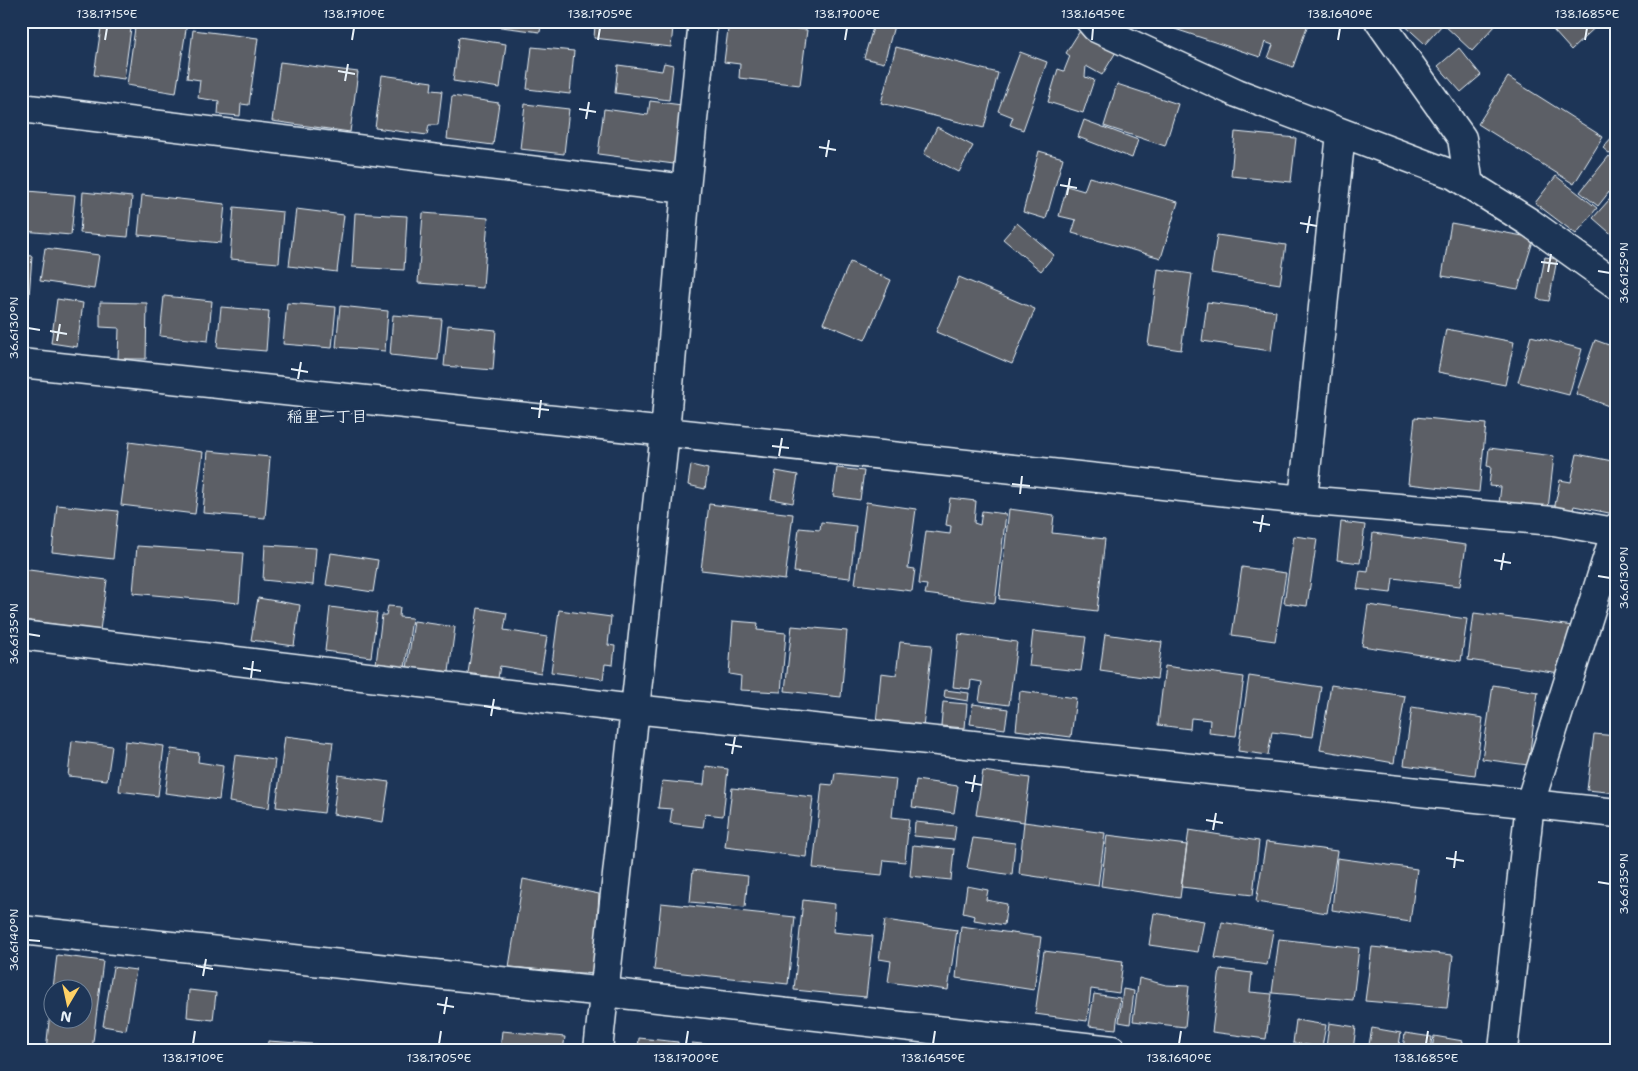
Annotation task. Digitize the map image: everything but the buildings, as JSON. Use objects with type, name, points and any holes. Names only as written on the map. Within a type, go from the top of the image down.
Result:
[{"type":"street","points":[[598,1050],[665,432],[703,21]]},
{"type":"street","points":[[1090,21],[1096,28],[1237,94],[1454,175],[1529,222],[1617,286]]},
{"type":"street","points":[[1379,21],[1462,138],[1469,185]]},
{"type":"street","points":[[21,108],[686,189]]},
{"type":"street","points":[[1303,500],[1341,132]]},
{"type":"street","points":[[21,363],[1303,500],[1554,521],[1616,529],[1530,803],[1503,1050]]},
{"type":"street","points":[[21,635],[634,709],[1617,812]]},
{"type":"street","points":[[21,930],[605,992],[1112,1050]]},
{"type":"district","name":"稲里一丁目","points":[[327,416]]}]
